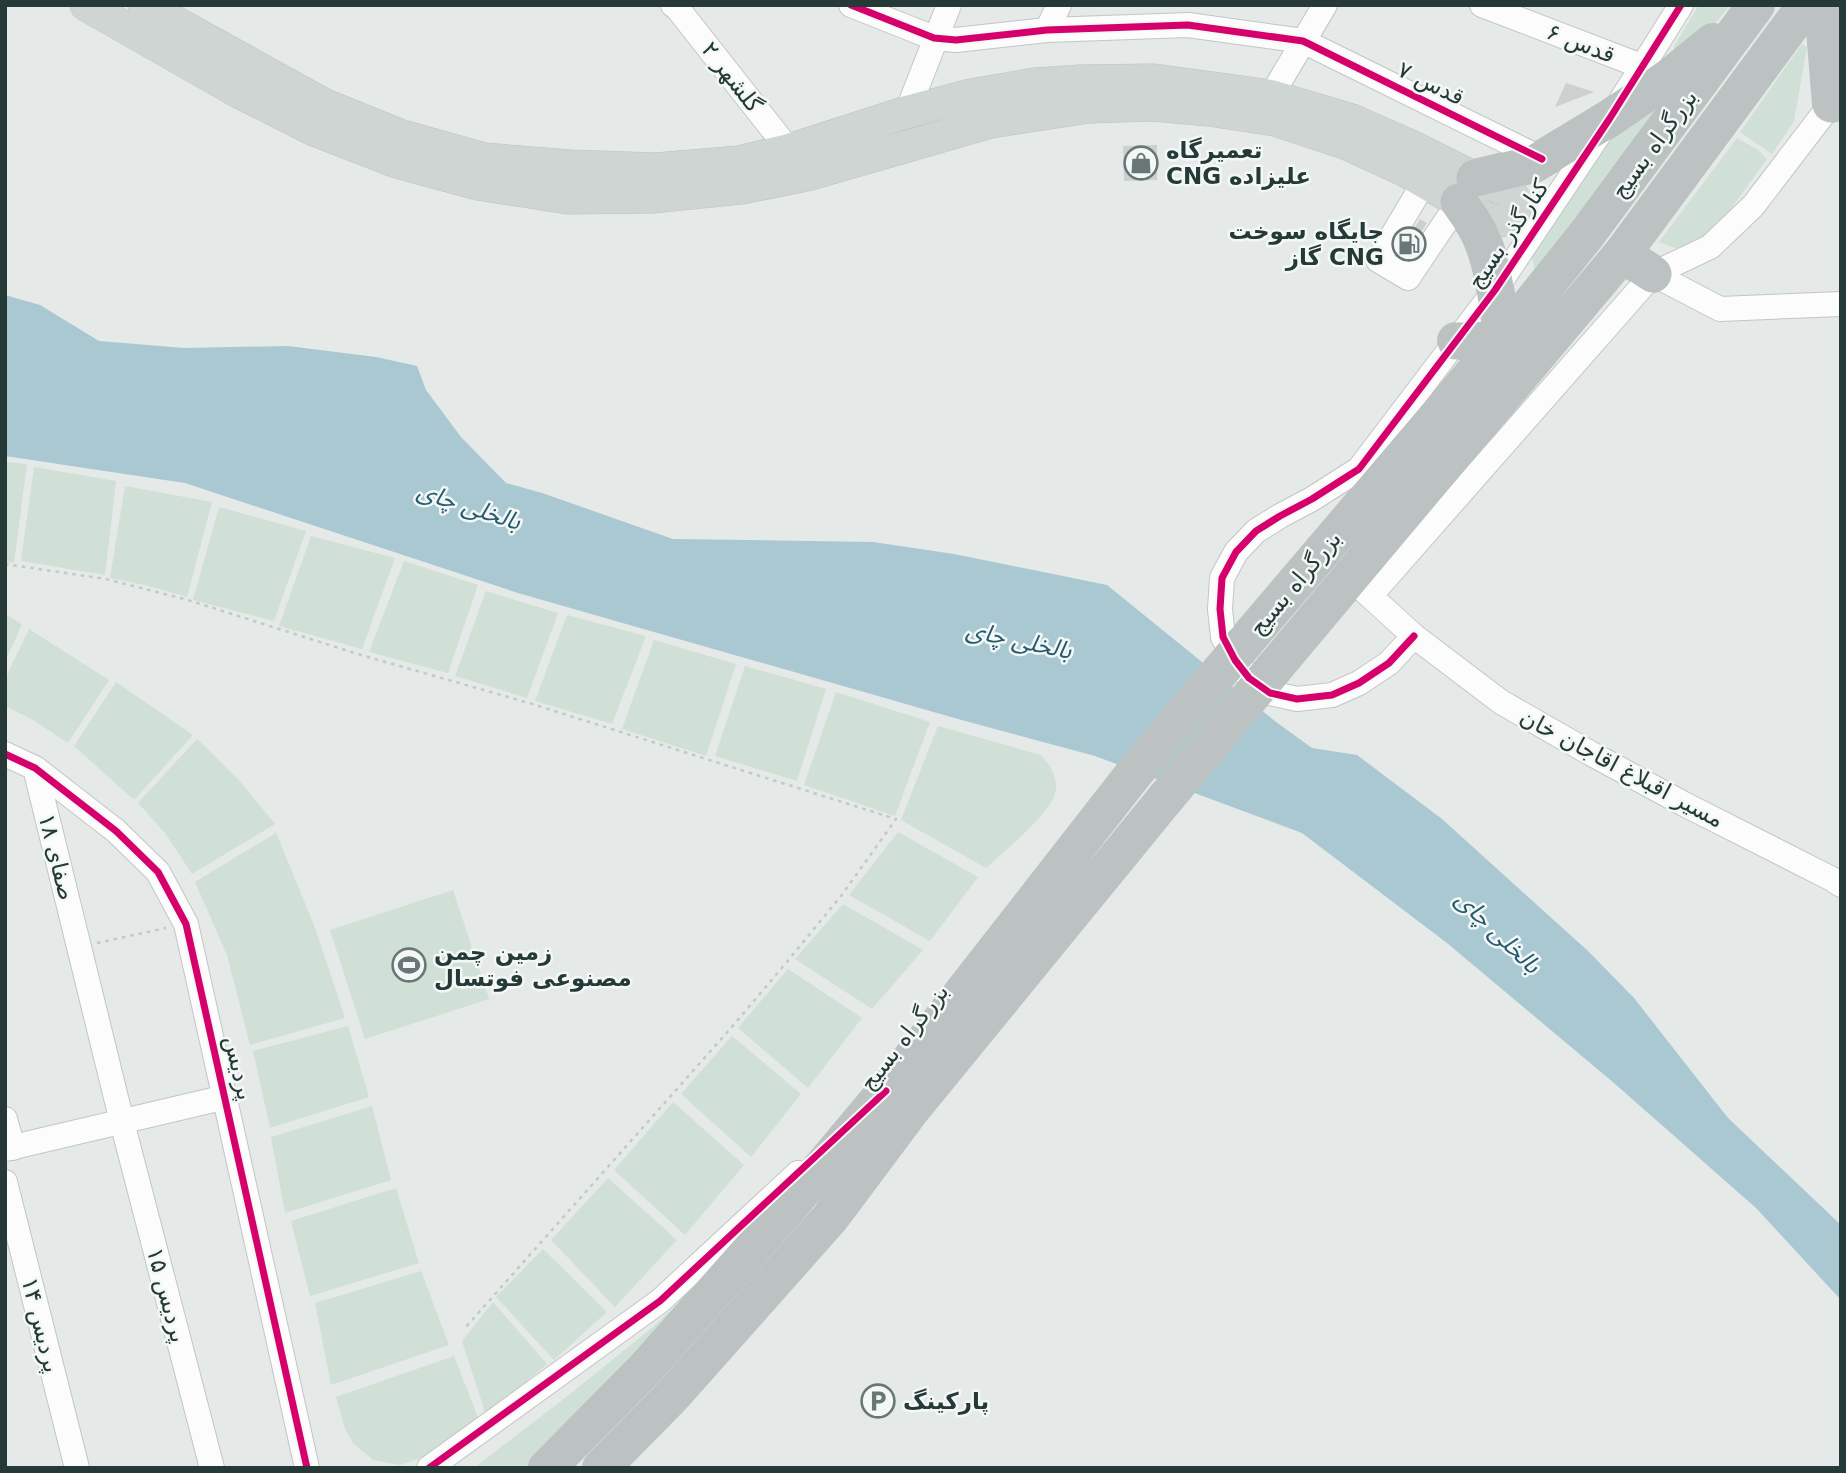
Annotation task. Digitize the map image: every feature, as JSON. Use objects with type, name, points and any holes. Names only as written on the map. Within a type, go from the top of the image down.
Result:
[{"type":"highway","name":"بزرگراه بسیج","points":[[601,1468],[672,1396],[830,1218],[910,1111],[1275,667],[1360,587],[1622,254],[1806,5]]},
{"type":"highway","points":[[1823,5],[1838,97]]},
{"type":"highway","name":"بزرگراه بسیج","points":[[547,1468],[645,1369],[788,1209],[886,1091],[1135,772],[1502,340],[1587,234],[1754,8]]},
{"type":"highway","points":[[1456,341],[1502,340],[1487,253],[1467,190],[1534,164],[1610,118],[1675,73],[1754,8]]},
{"type":"highway","points":[[1622,254],[1653,274]]},
{"type":"main road","points":[[86,5],[235,90],[312,129],[397,162],[478,184],[568,198],[652,197],[741,188],[811,174],[991,122],[1089,107],[1152,106],[1209,110],[1275,120],[1345,143],[1425,181],[1467,190]]},
{"type":"main road","points":[[144,5],[323,104],[402,136],[484,159],[656,169],[738,162],[789,150],[906,112],[971,95],[1022,86],[1081,81],[1154,80],[1271,96],[1352,120],[1412,146],[1467,190]]},
{"type":"main road","points":[[906,112],[913,144]]},
{"type":"street","points":[[851,5],[934,38]]},
{"type":"street","points":[[906,112],[949,5]]},
{"type":"street","points":[[1047,30],[1059,5]]},
{"type":"street","points":[[1271,96],[1325,5]]},
{"type":"street","name":"قدس ۶","points":[[1482,5],[1641,66]]},
{"type":"street","name":"کنارگذر بسیج","points":[[1414,636],[1388,663],[1359,683],[1332,695],[1297,699],[1270,693],[1249,678],[1235,660],[1223,637],[1220,609],[1222,579],[1236,552],[1256,531],[1359,469],[1495,290],[1610,118],[1681,5]]},
{"type":"street","name":"گلشهر ۲","points":[[677,7],[789,150]]},
{"type":"street","name":"قدس ۷","points":[[934,38],[956,40],[1192,15],[1303,41],[1542,159]]},
{"type":"street","points":[[1360,587],[1653,274],[1710,247],[1753,206],[1838,97]]},
{"type":"street","points":[[1425,181],[1378,260],[1408,278],[1467,190]]},
{"type":"street","points":[[1653,274],[1720,309],[1841,304]]},
{"type":"street","name":"مسیر اقبلاغ اقاجان خان","points":[[1360,587],[1414,636],[1501,702],[1661,791],[1841,885]]},
{"type":"street","name":"پردیس","points":[[5,754],[35,768],[116,831],[158,872],[187,923],[307,1468]]},
{"type":"street","name":"صفای ۱۸","points":[[35,768],[122,1122]]},
{"type":"street","points":[[429,1468],[660,1301],[886,1091]]},
{"type":"street","name":"پردیس","points":[[9,1149],[226,1097]]},
{"type":"street","points":[[5,1119],[9,1149]]},
{"type":"street","name":"پردیس ۱۵","points":[[122,1122],[212,1468]]},
{"type":"street","name":"پردیس ۱۴","points":[[5,1182],[77,1468]]},
{"type":"path","points":[[5,564],[106,579],[188,600],[895,819],[841,896],[786,963],[465,1328]]},
{"type":"path","points":[[79,947],[187,923]]},
{"type":"shaded area","points":[[1699,5],[1730,5],[1707,32],[1678,52],[1673,48]]},
{"type":"shaded area","points":[[1802,44],[1807,47],[1794,121],[1772,154],[1740,132]]},
{"type":"shaded area","points":[[1689,75],[1535,278],[1531,256],[1604,145],[1645,107]]},
{"type":"shaded area","points":[[1737,138],[1758,150],[1767,159],[1713,233],[1687,250],[1659,242]]},
{"type":"shaded area","points":[[5,462],[27,464],[14,563],[5,562]]},
{"type":"shaded area","points":[[34,467],[116,481],[105,575],[21,561]]},
{"type":"shaded area","points":[[125,486],[212,502],[187,597],[110,578]]},
{"type":"shaded area","points":[[219,507],[306,531],[274,621],[193,600]]},
{"type":"shaded area","points":[[311,536],[395,558],[362,649],[279,626]]},
{"type":"shaded area","points":[[404,561],[478,585],[448,673],[369,652]]},
{"type":"shaded area","points":[[486,591],[558,613],[527,698],[455,676]]},
{"type":"shaded area","points":[[5,614],[22,624],[5,662]]},
{"type":"shaded area","points":[[567,615],[646,636],[612,724],[535,701]]},
{"type":"shaded area","points":[[29,629],[109,680],[68,743],[33,720],[5,706],[5,679]]},
{"type":"shaded area","points":[[654,640],[736,664],[706,756],[622,729]]},
{"type":"shaded area","points":[[745,666],[826,689],[797,781],[715,756]]},
{"type":"shaded area","points":[[116,682],[193,735],[134,800],[74,746]]},
{"type":"shaded area","points":[[836,692],[930,722],[895,816],[804,785]]},
{"type":"shaded area","points":[[938,726],[1041,755],[1054,775],[1056,790],[1046,809],[986,868],[901,820]]},
{"type":"shaded area","points":[[197,739],[237,778],[275,824],[192,874],[165,833],[138,803]]},
{"type":"shaded area","points":[[898,832],[978,877],[930,941],[849,895]]},
{"type":"shaded area","points":[[276,833],[314,925],[345,1018],[250,1045],[227,955],[195,882]]},
{"type":"shaded area","name":"زمین چمن مصنوعی فوتسال","points":[[453,890],[489,999],[365,1039],[330,930]]},
{"type":"shaded area","points":[[843,904],[923,950],[872,1009],[795,959]]},
{"type":"shaded area","points":[[788,969],[862,1018],[808,1088],[738,1028]]},
{"type":"shaded area","points":[[348,1026],[369,1097],[270,1128],[253,1051]]},
{"type":"shaded area","points":[[732,1036],[801,1094],[751,1157],[681,1094]]},
{"type":"shaded area","points":[[673,1102],[744,1165],[685,1235],[614,1170]]},
{"type":"shaded area","points":[[372,1106],[391,1180],[285,1213],[271,1137]]},
{"type":"shaded area","points":[[608,1178],[677,1240],[615,1307],[551,1240]]},
{"type":"shaded area","points":[[396,1188],[419,1263],[310,1296],[291,1221]]},
{"type":"shaded area","points":[[750,1234],[530,1468],[474,1468],[653,1327]]},
{"type":"shaded area","points":[[543,1249],[607,1312],[554,1360],[496,1297]]},
{"type":"shaded area","points":[[421,1271],[449,1345],[331,1385],[315,1303]]},
{"type":"shaded area","points":[[493,1302],[547,1364],[486,1415],[462,1341]]},
{"type":"shaded area","points":[[454,1356],[479,1420],[429,1455],[400,1465],[373,1460],[353,1443],[345,1429],[336,1397]]},
{"type":"water","name":"بالخلی چای","points":[[5,295],[40,305],[99,341],[184,348],[288,346],[376,357],[417,366],[426,390],[461,437],[506,483],[673,539],[873,542],[954,554],[1107,585],[1312,748],[1357,755],[1442,819],[1588,951],[1634,998],[1728,1118],[1841,1225],[1841,1300],[1756,1208],[1614,1083],[1447,943],[1302,833],[1095,756],[518,593],[185,483],[5,456]]},
{"type":"building","points":[[1566,83],[1594,92],[1555,107]]},
{"type":"building","name":"تعمیرگاه CNG علیزاده","points":[[1157,145],[1157,180],[1124,181],[1123,146]]},
{"type":"building","points":[[1420,219],[1427,223],[1404,258],[1398,255]]},
{"type":"cycle path","points":[[851,5],[934,38],[956,40],[1047,30],[1188,25],[1303,41],[1542,159]]},
{"type":"cycle path","points":[[1414,636],[1389,663],[1359,683],[1332,695],[1297,699],[1270,693],[1249,678],[1235,660],[1223,637],[1220,609],[1222,578],[1236,552],[1256,531],[1359,469],[1495,290],[1610,118],[1681,5]]},
{"type":"cycle path","points":[[5,754],[35,768],[116,831],[158,872],[186,924],[307,1468]]},
{"type":"cycle path","points":[[429,1468],[660,1301],[886,1091]]},
{"type":"place","name":"تعمیرگاه CNG علیزاده","points":[[1141,163]]},
{"type":"place","name":"جایگاه سوخت گاز CNG","points":[[1409,244]]},
{"type":"place","name":"زمین چمن مصنوعی فوتسال","points":[[409,965]]},
{"type":"place","name":"پارکینگ","points":[[878,1401]]}]
